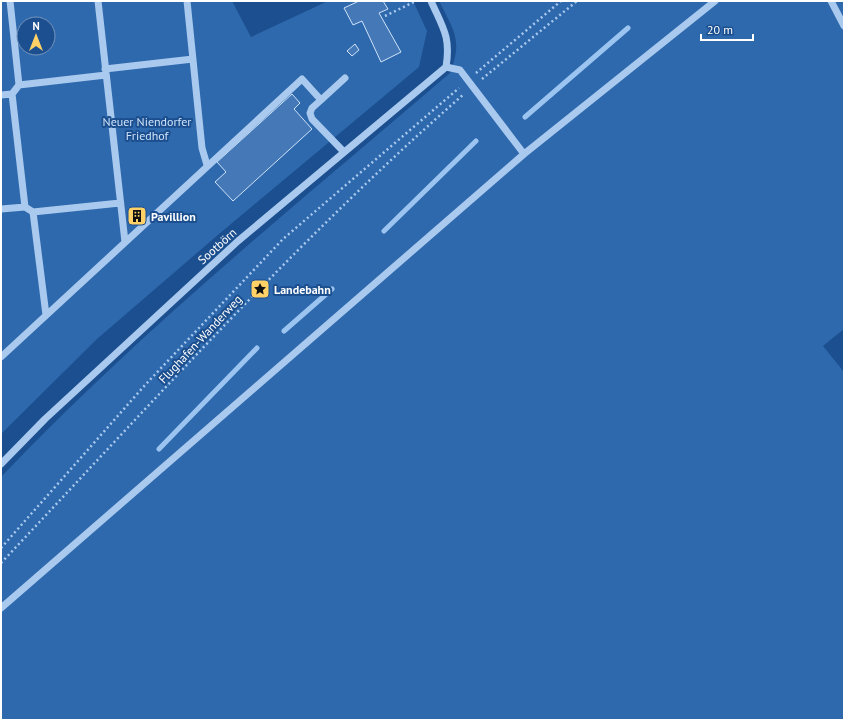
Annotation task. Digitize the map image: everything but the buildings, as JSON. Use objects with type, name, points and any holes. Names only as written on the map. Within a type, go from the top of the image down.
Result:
[{"type":"street","points":[[10,1],[19,85]]},
{"type":"street","points":[[98,1],[125,242]]},
{"type":"street","points":[[187,1],[202,148],[207,165]]},
{"type":"street","points":[[431,1],[448,41],[449,50],[446,67],[460,70],[524,154]]},
{"type":"street","points":[[1,608],[524,154],[715,1]]},
{"type":"street","points":[[831,1],[844,26]]},
{"type":"street","points":[[25,207],[12,94],[19,85],[193,59]]},
{"type":"street","name":"Sootbörn","points":[[1,464],[45,418],[238,241],[446,67]]},
{"type":"street","points":[[344,152],[312,119],[310,113],[312,108],[345,78]]},
{"type":"street","points":[[1,357],[207,165],[302,79],[321,100]]},
{"type":"street","points":[[1,95],[12,94]]},
{"type":"street","points":[[1,209],[25,207],[33,212],[120,203]]},
{"type":"street","points":[[33,212],[46,315]]},
{"type":"path","points":[[385,16],[416,1]]},
{"type":"path","points":[[1,548],[146,384],[283,239],[561,1]]},
{"type":"path","name":"Flughafen-Wanderweg","points":[[1,563],[286,261],[412,139],[577,1]]},
{"type":"green space","name":"Neuer Niendorfer Friedhof","points":[[1,1],[232,1],[251,37],[328,1],[413,1],[427,31],[419,67],[219,234],[97,339],[1,434]]},
{"type":"green space","points":[[439,1],[844,1],[844,329],[823,346],[844,372],[844,720],[1,720],[1,477],[108,371],[220,269],[450,73],[456,52],[455,36]]},
{"type":"waterway","points":[[525,117],[628,28]]},
{"type":"waterway","points":[[384,231],[476,141]]},
{"type":"waterway","points":[[284,331],[332,289]]},
{"type":"waterway","points":[[159,449],[257,348]]},
{"type":"place","name":"Pavillion","points":[[137,216]]},
{"type":"place","name":"Landebahn","points":[[260,289]]}]
